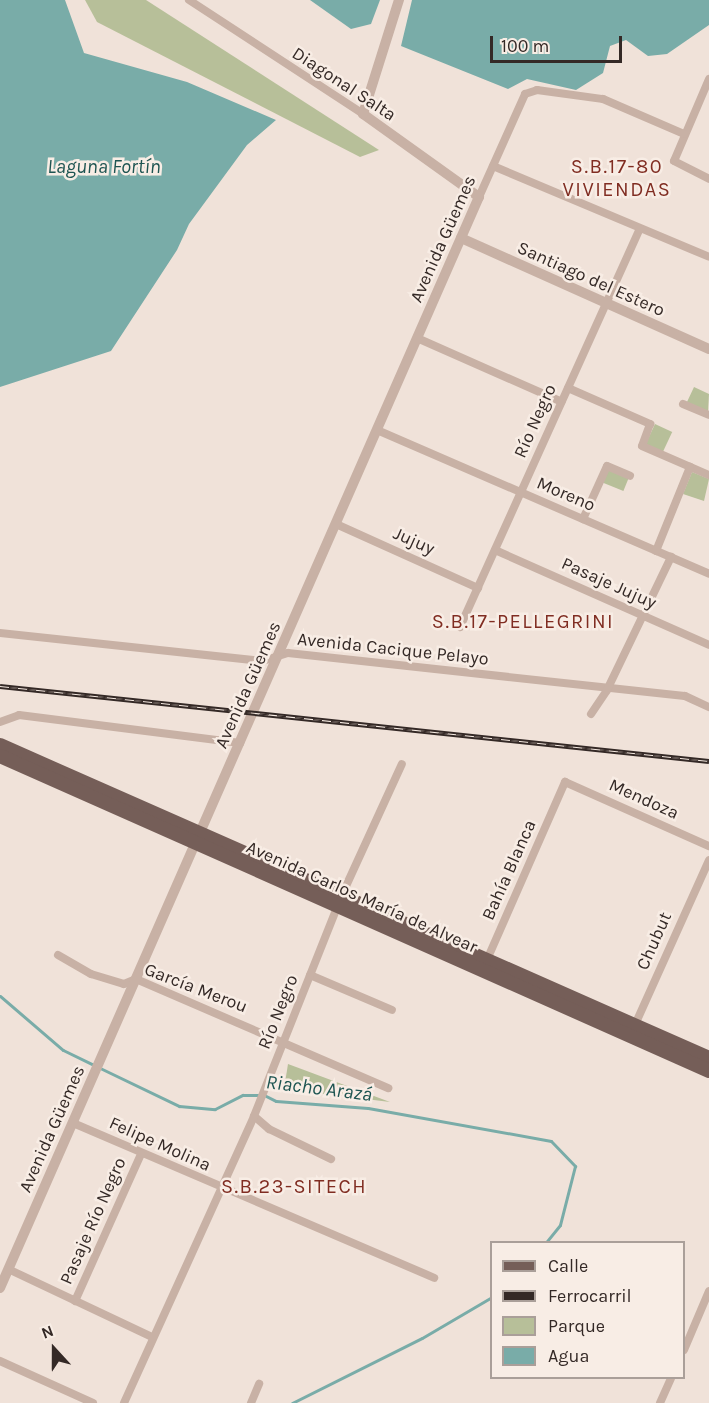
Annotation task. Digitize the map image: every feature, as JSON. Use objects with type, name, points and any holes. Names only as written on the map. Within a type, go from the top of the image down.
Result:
[{"type":"main road","name":"Avenida Carlos María de Alvear","points":[[0,745],[339,902],[632,1030],[709,1058]]},
{"type":"main road","name":"Avenida Carlos María de Alvear","points":[[0,756],[199,838]]},
{"type":"main road","name":"Avenida Carlos María de Alvear","points":[[632,1030],[709,1071]]},
{"type":"street","name":"Diagonal Salta","points":[[189,0],[363,114],[479,196]]},
{"type":"street","points":[[363,114],[399,0]]},
{"type":"street","points":[[709,79],[674,161],[709,178]]},
{"type":"street","name":"Avenida Güemes","points":[[0,1288],[525,94],[537,90],[603,99],[684,134]]},
{"type":"street","points":[[493,166],[709,257]]},
{"type":"street","name":"Río Negro","points":[[460,627],[640,229]]},
{"type":"street","name":"Santiago del Estero","points":[[461,238],[709,349]]},
{"type":"street","points":[[417,338],[562,402]]},
{"type":"street","points":[[568,388],[650,424],[642,446],[709,475]]},
{"type":"street","points":[[683,404],[709,415]]},
{"type":"street","name":"Moreno","points":[[376,430],[708,572]]},
{"type":"street","points":[[583,519],[607,466],[630,476]]},
{"type":"street","points":[[656,551],[690,467]]},
{"type":"street","name":"Jujuy","points":[[336,524],[478,588]]},
{"type":"street","name":"Pasaje Jujuy","points":[[495,550],[709,645]]},
{"type":"street","points":[[591,714],[607,690],[670,557]]},
{"type":"street","name":"Avenida Cacique Pelayo","points":[[0,633],[263,661],[288,653],[607,690],[685,696],[709,707]]},
{"type":"street","points":[[0,722],[19,715],[240,743]]},
{"type":"street","name":"Río Negro","points":[[124,1403],[254,1116],[339,902],[402,764]]},
{"type":"street","name":"Mendoza","points":[[565,782],[709,846]]},
{"type":"street","name":"Bahía Blanca","points":[[484,966],[565,782]]},
{"type":"street","name":"Chubut","points":[[632,1030],[709,860]]},
{"type":"street","name":"García Merou","points":[[58,955],[91,974],[124,984],[136,979],[388,1088]]},
{"type":"street","points":[[310,975],[392,1010]]},
{"type":"street","points":[[254,1116],[269,1129],[331,1160]]},
{"type":"street","name":"Felipe Molina","points":[[73,1123],[220,1189],[434,1278]]},
{"type":"street","name":"Pasaje Río Negro","points":[[75,1301],[141,1154]]},
{"type":"street","points":[[8,1269],[152,1337]]},
{"type":"street","points":[[685,1348],[709,1292]]},
{"type":"street","points":[[0,1361],[93,1403]]},
{"type":"street","points":[[660,1403],[670,1379]]},
{"type":"street","points":[[251,1403],[259,1384]]},
{"type":"green space","points":[[85,0],[146,0],[379,150],[360,157],[97,22]]},
{"type":"green space","points":[[694,387],[709,394],[708,412],[687,402]]},
{"type":"green space","points":[[655,424],[672,432],[662,453],[645,445]]},
{"type":"green space","points":[[609,468],[629,476],[623,491],[603,483]]},
{"type":"green space","points":[[692,472],[709,479],[704,501],[683,494]]},
{"type":"green space","points":[[288,1064],[390,1102],[284,1089]]},
{"type":"water","name":"Laguna Fortín","points":[[0,0],[65,0],[84,53],[187,82],[276,120],[247,145],[189,224],[177,250],[111,351],[0,387]]},
{"type":"water","points":[[310,0],[380,0],[371,24],[351,29]]},
{"type":"water","points":[[412,0],[709,0],[709,25],[667,54],[648,56],[626,40],[610,46],[603,73],[576,90],[527,79],[508,89],[401,46]]},
{"type":"waterway","name":"Riacho Arazá","points":[[0,996],[63,1050],[94,1065]]},
{"type":"waterway","name":"Riacho Arazá","points":[[100,1068],[179,1106],[215,1109],[243,1095],[264,1095],[276,1101],[368,1108],[551,1141],[575,1166],[560,1225],[547,1241]]},
{"type":"waterway","name":"Riacho Arazá","points":[[292,1403],[422,1338],[490,1298]]},
{"type":"railway","points":[[0,686],[709,761]]},
{"type":"district","name":"S.B.17-80 VIVIENDAS","points":[[617,178]]},
{"type":"district","name":"S.B.17-PELLEGRINI","points":[[523,621]]},
{"type":"district","name":"S.B.23-SITECH","points":[[294,1186]]}]
